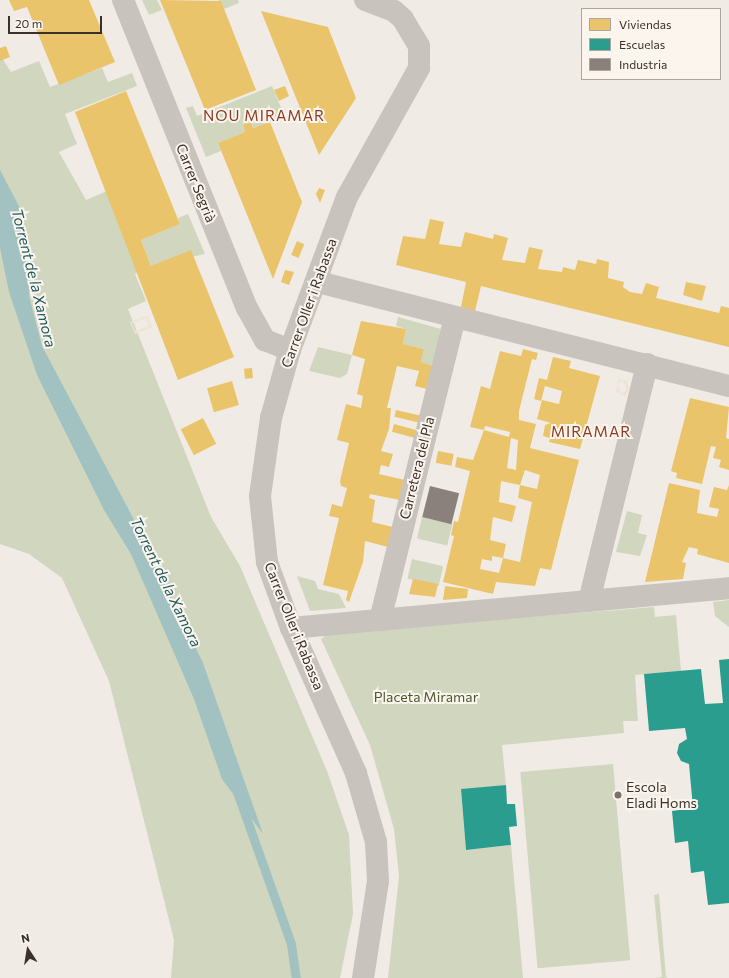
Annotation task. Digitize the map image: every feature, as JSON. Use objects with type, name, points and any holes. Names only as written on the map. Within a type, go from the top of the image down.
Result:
[{"type":"street","name":"Carrer Segrià","points":[[123,0],[246,308],[265,340],[290,350]]},
{"type":"street","name":"Carrer Oller i Rabassa","points":[[363,978],[378,881],[376,842],[356,774],[291,628],[267,562],[260,496],[271,418],[290,350],[318,282],[349,192],[419,68],[421,56],[412,34],[394,10],[365,0]]},
{"type":"street","points":[[318,282],[647,364],[729,386]]},
{"type":"street","name":"Carretera del Pla","points":[[380,620],[455,317]]},
{"type":"street","points":[[589,601],[647,364]]},
{"type":"street","points":[[291,628],[729,588]]},
{"type":"green space","points":[[142,0],[157,0],[162,10],[149,15]]},
{"type":"green space","points":[[218,0],[238,0],[239,3],[224,9]]},
{"type":"green space","points":[[0,55],[11,72],[39,61],[50,87],[102,68],[108,82],[132,73],[137,86],[65,114],[77,144],[59,152],[86,200],[107,191],[139,271],[135,274],[146,301],[128,309],[211,517],[240,566],[327,771],[349,835],[353,914],[340,978],[171,978],[174,940],[109,681],[62,578],[29,554],[0,544]]},
{"type":"green space","points":[[272,86],[285,117],[253,128],[251,122],[243,125],[245,132],[218,143],[221,151],[206,157],[186,108],[193,106],[197,116]]},
{"type":"green space","points":[[188,214],[205,254],[151,266],[141,240],[180,224],[178,218]]},
{"type":"green space","points":[[398,317],[441,329],[433,366],[421,362],[424,349],[403,344],[406,329],[396,326]]},
{"type":"green space","points":[[318,347],[352,355],[347,374],[340,378],[309,371]]},
{"type":"green space","points":[[627,511],[642,515],[638,533],[647,535],[640,556],[616,552]]},
{"type":"green space","points":[[422,517],[452,524],[447,545],[417,538]]},
{"type":"green space","points":[[412,559],[443,566],[439,586],[408,578]]},
{"type":"green space","points":[[297,576],[315,581],[318,589],[339,594],[346,608],[310,611]]},
{"type":"green space","points":[[729,600],[729,627],[715,616],[713,602]]},
{"type":"green space","name":"Placeta Miramar","points":[[654,607],[655,617],[676,615],[681,671],[635,675],[638,721],[623,721],[624,733],[502,745],[506,785],[461,790],[466,850],[511,845],[523,978],[388,978],[399,876],[394,829],[370,745],[321,639],[329,633]]},
{"type":"green space","points":[[613,764],[630,960],[538,968],[520,772]]},
{"type":"green space","points":[[659,894],[666,977],[668,978],[655,978],[662,977],[654,895]]},
{"type":"shaded area","points":[[147,316],[152,327],[135,334],[130,322]],"holes":[[[146,318],[149,326],[135,331],[132,323]]]},
{"type":"shaded area","points":[[618,379],[627,381],[629,390],[625,396],[616,392],[617,384]],"holes":[[[623,381],[627,390],[621,393],[617,384]]]},
{"type":"water","points":[[0,170],[21,210],[31,271],[29,296],[42,346],[131,514],[203,663],[263,834],[222,779],[194,699],[131,554],[104,510],[37,375],[9,292],[0,248]]},
{"type":"building: Viviendas","points":[[9,0],[89,0],[115,62],[59,85],[27,7],[14,11]]},
{"type":"building: Viviendas","points":[[160,0],[221,1],[256,90],[205,110]]},
{"type":"building: Viviendas","points":[[261,11],[328,27],[356,98],[319,155]]},
{"type":"building: Viviendas","points":[[6,46],[10,57],[0,61],[0,48]]},
{"type":"building: Viviendas","points":[[285,86],[289,96],[279,101],[274,90]]},
{"type":"building: Viviendas","points":[[126,91],[180,224],[141,240],[151,266],[191,250],[234,357],[178,380],[75,112]]},
{"type":"building: Viviendas","points":[[251,122],[253,128],[270,122],[302,202],[273,279],[218,143],[245,132],[243,125]]},
{"type":"building: Viviendas","points":[[319,188],[325,190],[320,203],[316,194]]},
{"type":"building: Viviendas","points":[[430,219],[444,222],[439,244],[461,247],[465,232],[493,239],[494,234],[508,238],[502,260],[525,263],[529,247],[543,250],[538,269],[562,272],[563,267],[575,270],[578,260],[596,264],[597,259],[609,262],[608,278],[624,282],[623,287],[630,292],[642,294],[646,283],[659,287],[656,298],[719,313],[721,306],[729,308],[729,347],[481,286],[475,311],[461,307],[466,282],[396,265],[403,236],[425,239]]},
{"type":"building: Viviendas","points":[[297,241],[304,244],[299,258],[291,255]]},
{"type":"building: Viviendas","points":[[285,270],[294,272],[289,285],[281,282]]},
{"type":"building: Viviendas","points":[[686,282],[706,286],[702,301],[683,295]]},
{"type":"building: Viviendas","points":[[361,321],[406,329],[403,344],[424,349],[421,362],[433,366],[427,389],[415,386],[419,371],[397,366],[387,408],[391,408],[389,429],[381,451],[393,454],[389,467],[381,465],[379,474],[405,480],[400,500],[370,494],[369,498],[375,500],[372,522],[393,527],[388,547],[365,541],[363,562],[349,602],[346,600],[348,591],[323,585],[339,518],[329,516],[332,504],[342,507],[347,488],[341,486],[340,481],[349,443],[337,440],[346,404],[361,408],[363,396],[357,394],[365,359],[352,355]]},
{"type":"building: Viviendas","points":[[523,349],[538,353],[536,360],[532,359],[519,411],[519,420],[536,424],[530,448],[579,460],[551,570],[540,568],[535,586],[496,582],[493,594],[443,582],[454,536],[451,535],[454,521],[458,522],[470,471],[455,467],[457,457],[473,460],[484,430],[470,427],[481,386],[490,389],[500,351],[521,356]],"holes":[[[485,426],[510,432],[509,437],[484,430]],[[511,438],[518,440],[516,470],[507,468]],[[525,470],[540,475],[537,489],[520,485]],[[501,481],[520,485],[518,498],[532,502],[520,562],[503,558],[506,544],[490,540],[493,517],[512,522],[516,506],[499,502]],[[492,556],[503,558],[499,573],[480,569],[482,559],[492,561]]]},
{"type":"building: Viviendas","points":[[553,357],[571,361],[569,368],[600,376],[580,449],[549,442],[550,438],[543,436],[545,425],[551,423],[537,419],[542,400],[559,404],[562,391],[545,386],[541,401],[534,399],[539,378],[547,380]]},
{"type":"building: Viviendas","points":[[252,368],[253,378],[245,379],[244,369]]},
{"type":"building: Viviendas","points":[[232,381],[239,405],[214,412],[207,388]]},
{"type":"building: Viviendas","points":[[690,398],[729,407],[726,438],[729,439],[729,470],[719,467],[721,460],[713,458],[716,447],[711,446],[702,484],[676,478],[677,473],[671,471]]},
{"type":"building: Viviendas","points":[[396,410],[421,416],[420,423],[394,417]]},
{"type":"building: Viviendas","points":[[203,418],[216,444],[194,455],[181,429]]},
{"type":"building: Viviendas","points":[[394,424],[417,430],[415,438],[392,432]]},
{"type":"building: Viviendas","points":[[438,451],[454,454],[451,466],[436,463]]},
{"type":"building: Viviendas","points":[[669,483],[700,490],[697,513],[717,517],[719,509],[709,507],[714,487],[727,490],[729,485],[729,563],[697,554],[698,549],[689,547],[682,562],[686,563],[683,579],[645,582]]},
{"type":"building: Viviendas","points":[[413,579],[438,584],[435,597],[409,594]]},
{"type":"building: Viviendas","points":[[445,586],[468,589],[467,598],[443,600]]},
{"type":"building: Escuelas","points":[[729,659],[729,903],[708,905],[704,871],[691,873],[688,841],[675,843],[672,811],[693,808],[689,764],[681,761],[677,753],[679,744],[687,739],[685,728],[649,731],[644,674],[701,669],[705,704],[723,703],[719,660]]},
{"type":"building: Escuelas","points":[[506,785],[507,804],[515,804],[517,826],[509,827],[511,845],[466,850],[461,789]]},
{"type":"building: Industria","points":[[430,486],[459,493],[451,524],[422,517]]},
{"type":"waterway","name":"Torrent de la Xamora","points":[[237,792],[291,944],[296,978]]},
{"type":"place","name":"Escola Eladi Homs","points":[[618,795]]},
{"type":"district","name":"NOU MIRAMAR","points":[[264,116]]},
{"type":"district","name":"MIRAMAR","points":[[591,432]]}]
